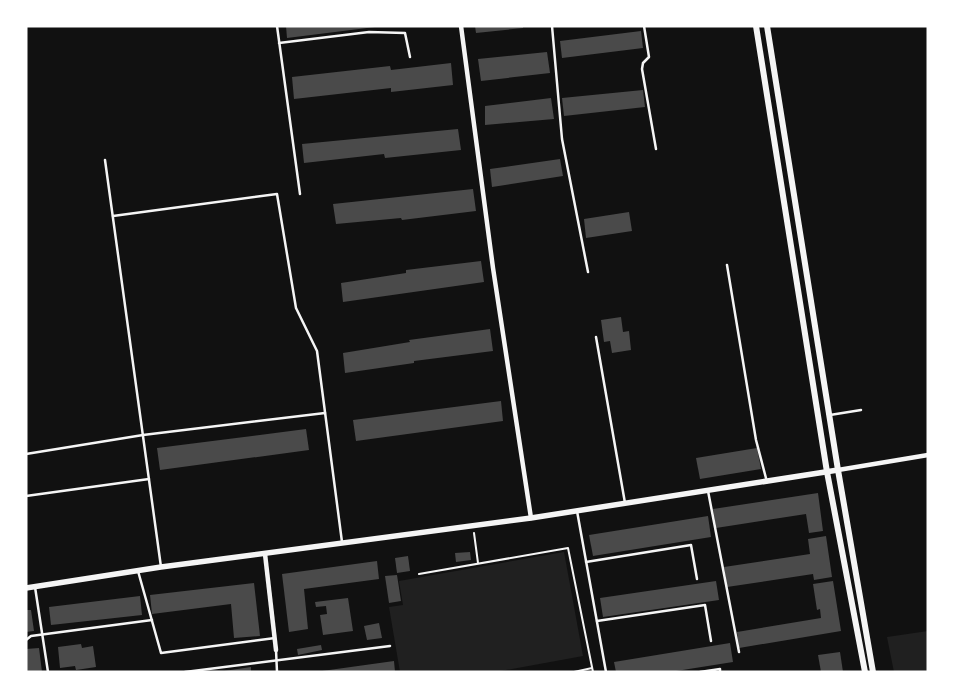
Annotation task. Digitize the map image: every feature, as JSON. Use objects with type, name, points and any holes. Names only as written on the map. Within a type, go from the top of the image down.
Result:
[{"type":"main road","points":[[756,26],[827,472],[865,672]]},
{"type":"main road","points":[[767,26],[838,470],[874,672]]},
{"type":"street","points":[[461,26],[493,268],[530,518]]},
{"type":"street","points":[[26,588],[161,567],[577,512],[928,455]]},
{"type":"street","points":[[265,554],[276,650]]},
{"type":"lane","points":[[277,26],[300,194]]},
{"type":"lane","points":[[552,26],[562,139],[588,272]]},
{"type":"lane","points":[[644,26],[649,57],[643,63],[642,69],[656,149]]},
{"type":"lane","points":[[279,43],[369,32],[405,33],[410,57]]},
{"type":"lane","points":[[106,160],[161,567]]},
{"type":"lane","points":[[113,216],[277,194],[296,308],[317,351],[342,543]]},
{"type":"lane","points":[[727,264],[756,440],[767,482]]},
{"type":"lane","points":[[596,337],[625,504]]},
{"type":"lane","points":[[829,415],[861,410]]},
{"type":"lane","points":[[26,454],[143,435],[325,413]]},
{"type":"lane","points":[[26,496],[148,479]]},
{"type":"lane","points":[[708,491],[739,652]]},
{"type":"lane","points":[[577,512],[606,672]]},
{"type":"lane","points":[[586,562],[691,545],[697,579]]},
{"type":"lane","points":[[138,571],[160,653],[275,638]]},
{"type":"lane","points":[[35,587],[48,672]]},
{"type":"lane","points":[[597,621],[704,605],[711,641]]},
{"type":"lane","points":[[26,640],[31,636],[152,620]]},
{"type":"lane","points":[[185,672],[390,646]]},
{"type":"lane","points":[[276,650],[277,672]]},
{"type":"lane","points":[[700,672],[720,669],[720,672]]},
{"type":"path","points":[[473,526],[478,564]]},
{"type":"path","points":[[419,574],[568,548],[592,670],[574,672]]},
{"type":"shaded area","points":[[564,552],[583,656],[495,672],[400,672],[389,607],[403,605],[399,581]]},
{"type":"shaded area","points":[[928,631],[928,672],[894,672],[887,637]]},
{"type":"building","points":[[286,26],[375,26],[375,27],[287,38]]},
{"type":"building","points":[[475,26],[523,26],[523,28],[476,33]]},
{"type":"building","points":[[641,31],[643,48],[562,58],[560,41]]},
{"type":"building","points":[[547,52],[550,73],[481,81],[478,59]]},
{"type":"building","points":[[451,63],[453,85],[391,92],[391,88],[294,99],[292,77],[390,66],[391,70]]},
{"type":"building","points":[[643,90],[645,107],[564,116],[562,98]]},
{"type":"building","points":[[551,98],[554,119],[485,125],[485,106]]},
{"type":"building","points":[[458,129],[461,150],[385,158],[384,154],[304,163],[302,144]]},
{"type":"building","points":[[560,159],[563,176],[492,187],[490,169]]},
{"type":"building","points":[[473,189],[476,211],[402,220],[401,218],[336,224],[333,204]]},
{"type":"building","points":[[629,212],[632,231],[586,238],[584,219]]},
{"type":"building","points":[[481,261],[484,282],[343,302],[341,283],[406,273],[406,270]]},
{"type":"building","points":[[621,317],[623,332],[629,331],[631,350],[612,353],[610,341],[604,342],[601,320]]},
{"type":"building","points":[[490,329],[493,351],[414,361],[414,363],[345,373],[343,353],[410,342],[409,340]]},
{"type":"building","points":[[501,401],[503,421],[356,441],[353,420]]},
{"type":"building","points":[[306,429],[309,450],[160,470],[157,448]]},
{"type":"building","points":[[757,448],[761,469],[700,479],[696,458]]},
{"type":"building","points":[[818,493],[823,531],[809,533],[806,514],[716,528],[713,509]]},
{"type":"building","points":[[708,516],[711,537],[593,556],[589,535]]},
{"type":"building","points":[[826,536],[832,577],[814,580],[813,574],[727,587],[724,567],[810,554],[808,539]]},
{"type":"building","points":[[470,552],[471,560],[456,562],[455,553]]},
{"type":"building","points":[[408,556],[410,571],[397,573],[395,558]]},
{"type":"building","points":[[377,561],[379,579],[304,589],[308,629],[289,632],[282,574]]},
{"type":"building","points":[[397,575],[401,601],[389,603],[385,576]]},
{"type":"building","points":[[716,581],[719,600],[603,617],[600,598]]},
{"type":"building","points":[[833,581],[841,631],[739,648],[737,632],[821,618],[820,609],[817,610],[813,584]]},
{"type":"building","points":[[254,583],[260,636],[234,638],[231,604],[152,614],[150,595]]},
{"type":"building","points":[[140,596],[142,615],[51,625],[49,607]]},
{"type":"building","points":[[348,598],[353,631],[323,635],[320,615],[327,614],[326,606],[316,607],[315,602]]},
{"type":"building","points":[[26,610],[31,610],[34,631],[26,632]]},
{"type":"building","points":[[379,623],[382,638],[367,640],[364,626]]},
{"type":"building","points":[[730,643],[733,662],[670,672],[616,672],[614,662]]},
{"type":"building","points":[[81,644],[82,648],[93,646],[96,667],[76,670],[75,666],[60,668],[58,647]]},
{"type":"building","points":[[321,645],[322,650],[298,655],[297,649]]},
{"type":"building","points":[[39,648],[42,672],[26,672],[26,649]]},
{"type":"building","points":[[840,652],[843,672],[821,672],[818,655]]},
{"type":"building","points":[[394,661],[395,672],[322,672],[322,671]]},
{"type":"building","points":[[251,667],[251,672],[224,672],[224,671]]}]
